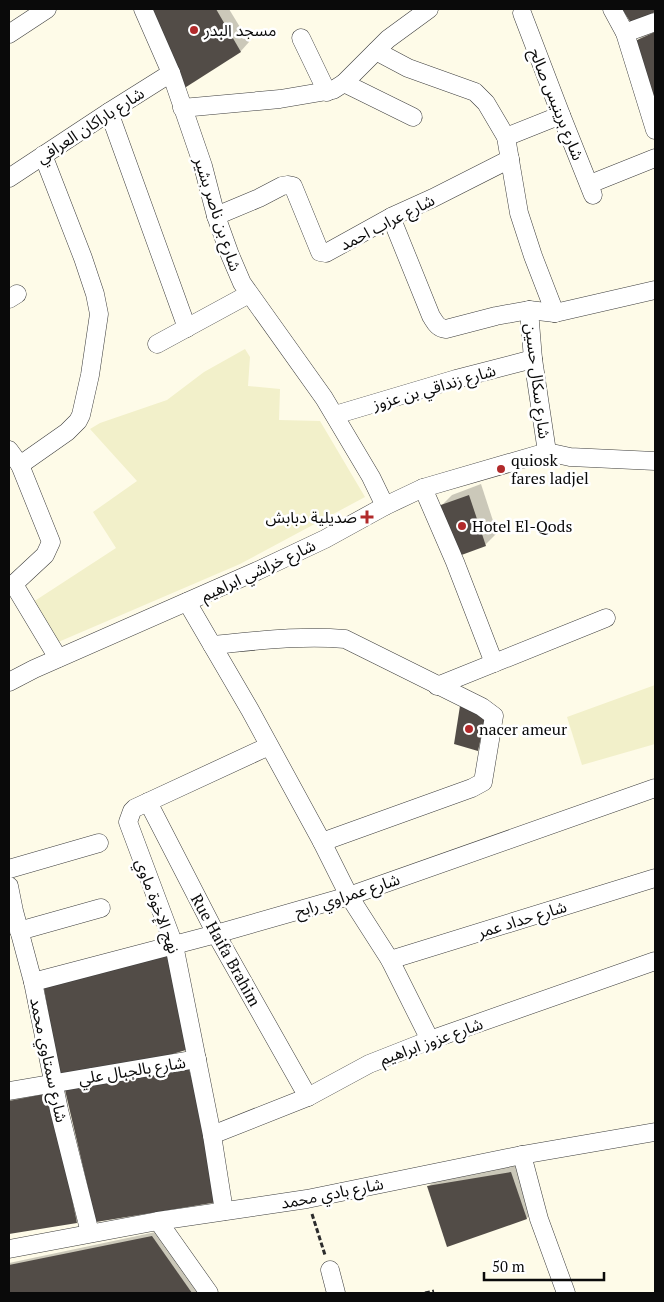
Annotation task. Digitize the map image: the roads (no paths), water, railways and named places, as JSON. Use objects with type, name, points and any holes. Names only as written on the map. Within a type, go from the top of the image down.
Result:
[{"type":"street","points":[[9,34],[47,9]]},
{"type":"street","name":"شارع بن ناصر بشير","points":[[143,9],[171,73],[203,166],[216,216],[242,283],[273,322],[334,416],[385,506]]},
{"type":"street","points":[[182,108],[271,100],[327,92],[344,83],[394,34],[429,9]]},
{"type":"street","points":[[612,9],[625,33],[655,130]]},
{"type":"street","name":"شارع برينيس صالح","points":[[524,10],[560,115],[592,190],[655,158]]},
{"type":"street","points":[[625,33],[655,22]]},
{"type":"street","points":[[301,38],[327,92]]},
{"type":"street","points":[[376,52],[408,68],[475,92],[486,103],[506,137],[520,213],[533,256],[555,313]]},
{"type":"street","name":"شارع باراكان العرافي","points":[[9,178],[171,73]]},
{"type":"street","points":[[344,83],[413,117]]},
{"type":"street","points":[[109,112],[187,328]]},
{"type":"street","points":[[506,137],[560,115]]},
{"type":"street","points":[[20,466],[67,432],[78,421],[90,375],[99,314],[95,294],[83,258],[43,155]]},
{"type":"street","name":"شارع عراب احمد","points":[[216,216],[282,186],[292,186],[320,252],[326,253],[391,217],[510,159]]},
{"type":"street","points":[[391,217],[431,316],[441,329],[529,310],[555,313],[655,290]]},
{"type":"street","points":[[157,344],[249,294]]},
{"type":"street","name":"شارع سكال حسين","points":[[529,310],[547,452]]},
{"type":"street","name":"شارع زنداقي بن عزوز","points":[[334,416],[456,379],[534,359]]},
{"type":"street","points":[[9,450],[20,466],[52,542],[45,555],[16,582],[16,588],[58,658]]},
{"type":"street","name":"شارع خراشي ابراهيم","points":[[9,682],[58,658],[325,539],[385,506],[424,488],[547,452],[570,457],[655,461]]},
{"type":"street","points":[[424,488],[494,663]]},
{"type":"street","points":[[187,602],[322,842],[349,896],[390,960],[430,1040]]},
{"type":"street","points":[[437,686],[606,618]]},
{"type":"street","points":[[212,645],[291,638],[323,637],[345,639],[482,707],[494,716],[483,782],[472,788],[322,842]]},
{"type":"street","name":"نهج الإخوة ماوي","points":[[224,1211],[212,1135],[174,945],[128,822],[135,808],[269,746]]},
{"type":"street","name":"شارع عمراوي رابح","points":[[33,982],[216,934],[349,896],[655,788]]},
{"type":"street","name":"Rue Haifa Brahim","points":[[148,802],[216,934],[308,1097]]},
{"type":"street","points":[[9,869],[99,843]]},
{"type":"street","name":"شارع حداد عمر","points":[[390,960],[655,878]]},
{"type":"street","name":"شارع سمتاوي محمد","points":[[9,886],[33,982],[53,1083],[90,1233]]},
{"type":"street","points":[[19,932],[101,908]]},
{"type":"street","name":"شارع عزوز ابراهيم","points":[[212,1135],[308,1097],[369,1064],[430,1040],[655,961]]},
{"type":"street","name":"شارع بالجبال علي","points":[[9,1091],[197,1059]]},
{"type":"street","name":"شارع بادي محمد","points":[[9,1249],[90,1233],[307,1199],[522,1155],[655,1133]]},
{"type":"street","points":[[522,1155],[540,1219],[566,1293]]},
{"type":"street","points":[[158,1222],[209,1293]]},
{"type":"street","points":[[330,1270],[336,1293]]},
{"type":"place","name":"مسجد البدر","points":[[194,30]]},
{"type":"place","name":"quiosk fares ladjel","points":[[501,469]]},
{"type":"place","name":"صديلية دبابش","points":[[367,517]]},
{"type":"place","name":"Hotel El-Qods","points":[[462,526]]},
{"type":"place","name":"nacer ameur","points":[[469,729]]}]
